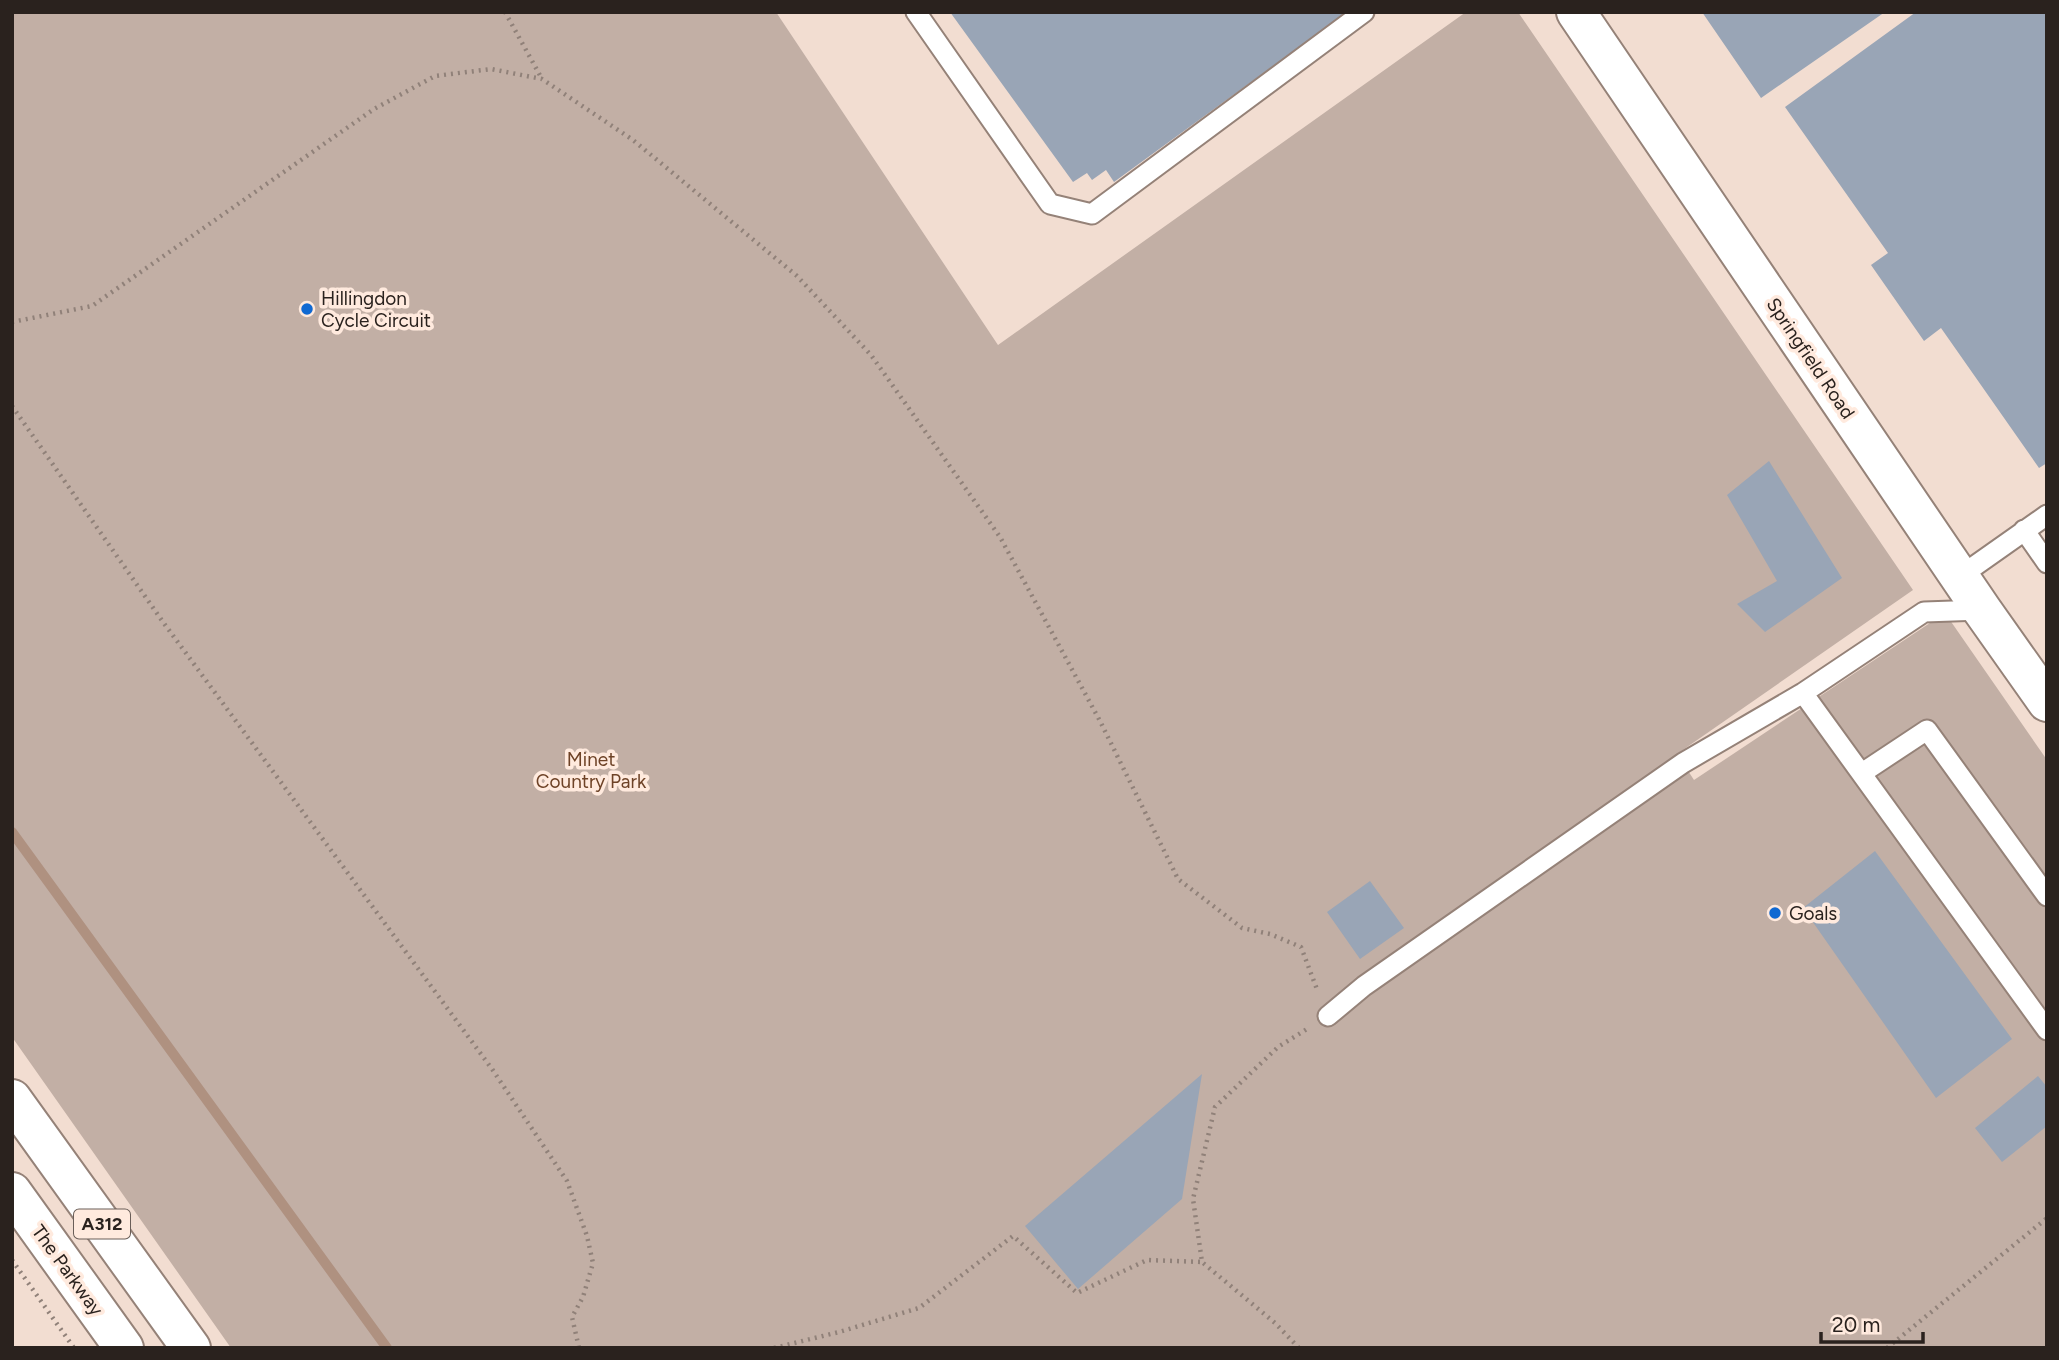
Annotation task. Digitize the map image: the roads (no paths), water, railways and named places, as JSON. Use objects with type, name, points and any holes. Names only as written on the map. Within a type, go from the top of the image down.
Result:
[{"type":"main road","name":"Springfield Road","points":[[1576,12],[1959,577],[2047,702]]},
{"type":"main road","name":"A312","points":[[12,1099],[191,1348]]},
{"type":"main road","name":"The Parkway","points":[[12,1192],[124,1348]]},
{"type":"lane","points":[[916,12],[1050,204],[1092,214],[1364,12]]},
{"type":"lane","points":[[1959,577],[2047,514]]},
{"type":"lane","points":[[2024,530],[2047,563]]},
{"type":"lane","points":[[1328,1016],[1364,986],[1684,763],[1803,693],[1924,612],[1982,610]]},
{"type":"lane","points":[[1803,693],[2047,1030]]},
{"type":"lane","points":[[1862,773],[1927,730],[2047,896]]},
{"type":"waterway","points":[[12,832],[387,1348]]},
{"type":"place","name":"Hillingdon Cycle Circuit","points":[[307,309]]},
{"type":"place","name":"Goals","points":[[1775,913]]},
{"type":"park label","name":"Minet Country Park","points":[[591,770]]}]
